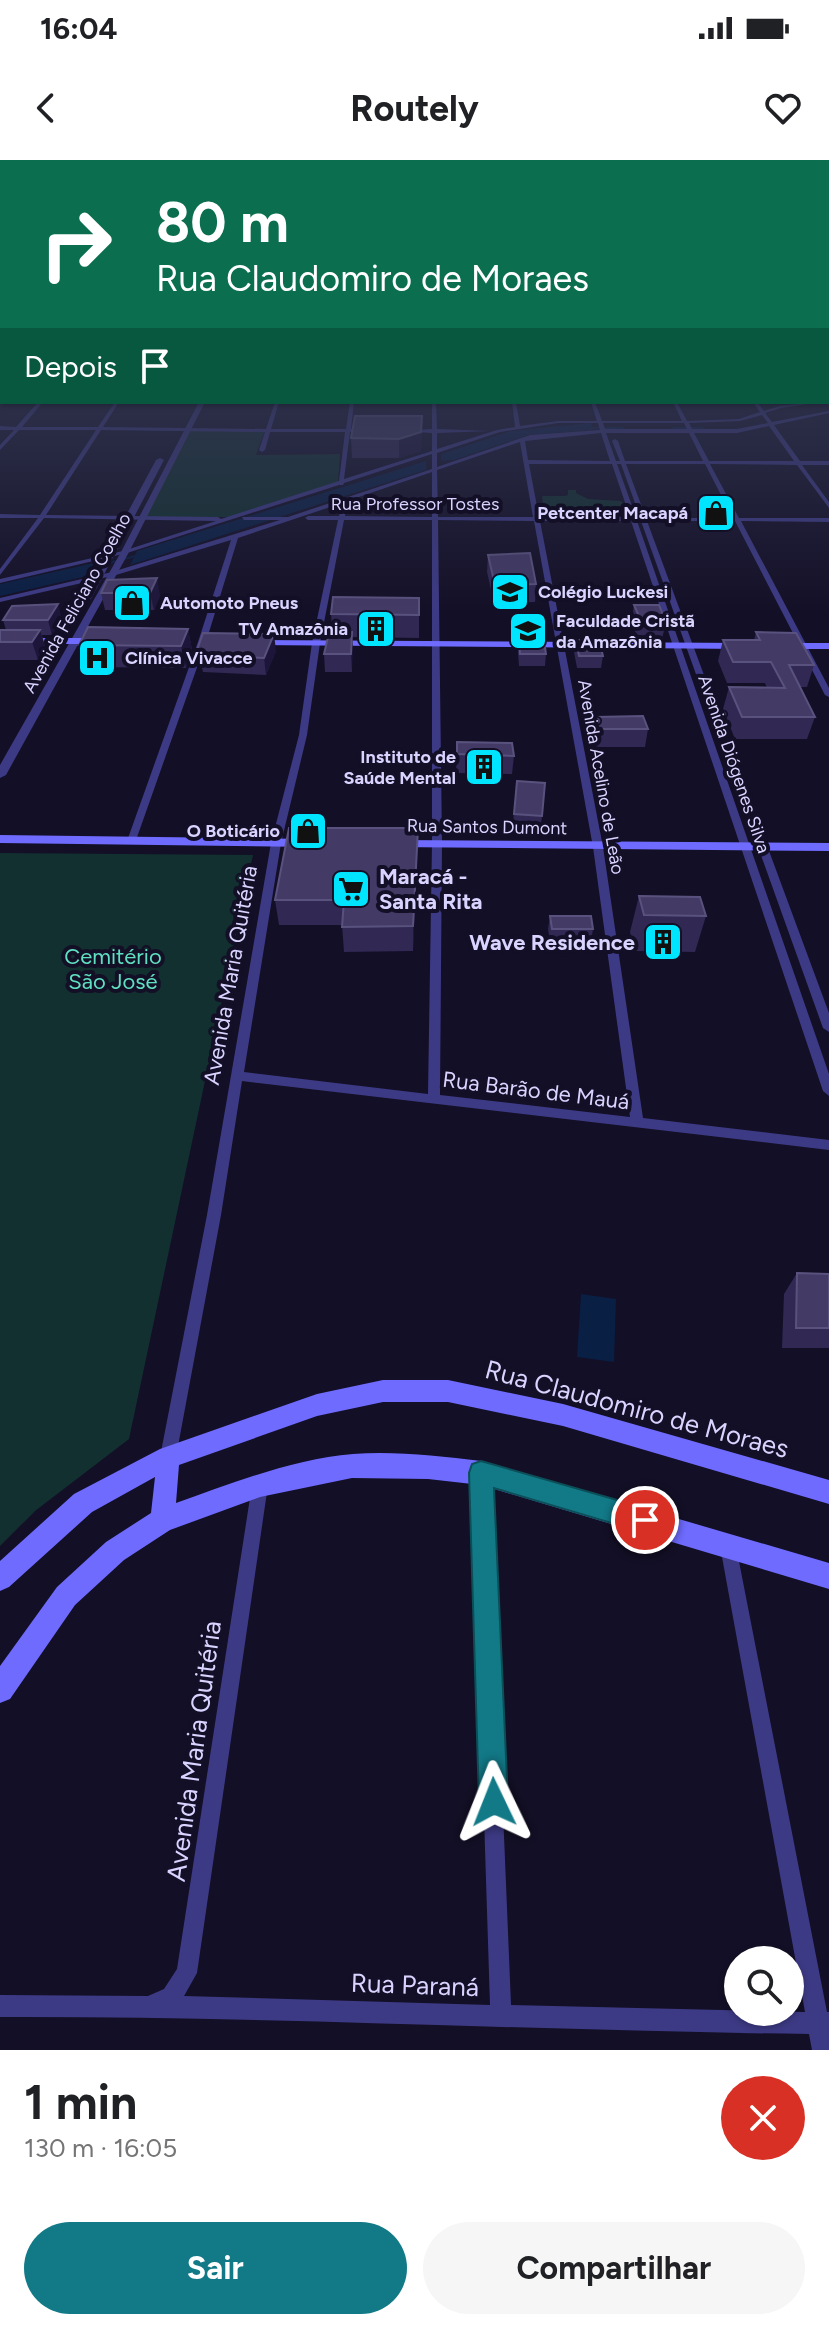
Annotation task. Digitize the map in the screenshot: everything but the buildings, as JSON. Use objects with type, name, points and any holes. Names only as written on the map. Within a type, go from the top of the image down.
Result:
[{"type":"main road","points":[[0,641],[119,641]]},
{"type":"main road","points":[[189,642],[217,642]]},
{"type":"main road","points":[[245,642],[756,646]]},
{"type":"main road","points":[[772,646],[829,646]]},
{"type":"main road","points":[[0,839],[320,843]]},
{"type":"main road","name":"Rua Santos Dumont","points":[[379,844],[829,847]]},
{"type":"main road","name":"Rua Claudomiro de Moraes","points":[[0,1578],[83,1503],[168,1457],[317,1405],[383,1391],[448,1391],[563,1415],[829,1492]]},
{"type":"main road","points":[[163,1520],[168,1457]]},
{"type":"main road","points":[[0,1689],[66,1596],[115,1551],[163,1520],[260,1485],[352,1466],[428,1467],[481,1473],[829,1576]]},
{"type":"street","points":[[0,573],[42,517],[93,437]]},
{"type":"street","name":"Avenida Feliciano Coelho","points":[[0,775],[100,575],[124,554],[183,437]]},
{"type":"street","points":[[262,450],[265,437]]},
{"type":"street","points":[[341,484],[346,437]]},
{"type":"street","points":[[434,437],[437,519],[434,1098]]},
{"type":"street","points":[[0,581],[112,565],[235,537],[345,502],[486,437]]},
{"type":"street","points":[[124,554],[341,484],[534,437]]},
{"type":"street","name":"Avenida Diógenes Silva","points":[[609,437],[638,519],[692,646],[829,1028]]},
{"type":"street","points":[[694,437],[829,695]]},
{"type":"street","points":[[780,437],[829,506]]},
{"type":"street","name":"Avenida Acelino de Leão","points":[[522,440],[598,847],[637,1122]]},
{"type":"street","name":"Avenida Feliciano Coelho","points":[[0,754],[112,565],[129,518],[165,451],[176,451]]},
{"type":"street","points":[[527,462],[829,463]]},
{"type":"street","name":"Avenida Maria Quitéria","points":[[168,1457],[214,1215],[276,843],[303,735],[316,643],[345,502]]},
{"type":"street","name":"Rua Professor Tostes","points":[[0,516],[829,520]]},
{"type":"street","name":"Avenida Diógenes Silva","points":[[638,519],[650,574],[829,1091]]},
{"type":"street","points":[[132,841],[202,642],[235,537]]},
{"type":"street","points":[[650,574],[663,574]]},
{"type":"street","points":[[0,600],[100,575]]},
{"type":"street","points":[[706,730],[721,731]]},
{"type":"street","points":[[778,941],[798,941]]},
{"type":"street","name":"Rua Barão de Mauá","points":[[237,1076],[829,1145]]},
{"type":"street","points":[[481,1473],[501,2016]]},
{"type":"street","name":"Avenida Maria Quitéria","points":[[149,2005],[171,1997],[187,1973],[260,1485]]},
{"type":"street","points":[[728,1544],[824,2023],[823,2050]]},
{"type":"street","name":"Rua Paraná","points":[[0,2006],[149,2005],[824,2023]]},
{"type":"green space","points":[[184,437],[262,437],[256,455],[340,454],[338,484],[230,517],[144,517]]},
{"type":"green space","points":[[568,490],[576,490],[588,499],[621,501],[624,505],[616,515],[570,516],[543,505],[542,496],[565,496]]},
{"type":"green space","name":"Cemitério São José","points":[[0,853],[253,855],[129,1439],[35,1511],[0,1546]]},
{"type":"water","points":[[492,437],[521,437],[454,460],[441,461],[441,454]]},
{"type":"water","points":[[426,461],[426,470],[130,565],[137,551]]},
{"type":"water","points":[[94,563],[87,576],[0,596],[0,584]]},
{"type":"water","points":[[581,1294],[616,1299],[614,1362],[577,1357]]},
{"type":"waterway","points":[[87,569],[139,555]]},
{"type":"place","name":"Petcenter Macapá","points":[[716,513]]},
{"type":"place","name":"Colégio Luckesi","points":[[510,592]]},
{"type":"place","name":"Automoto Pneus","points":[[132,603]]},
{"type":"place","name":"TV Amazônia","points":[[376,629]]},
{"type":"place","name":"Faculdade Cristã da Amazônia","points":[[528,631]]},
{"type":"place","name":"Clínica Vivacce","points":[[97,658]]},
{"type":"place","name":"Instituto de Saúde Mental","points":[[484,767]]},
{"type":"place","name":"O Boticário","points":[[308,831]]},
{"type":"place","name":"Maracá - Santa Rita","points":[[351,889]]},
{"type":"place","name":"Wave Residence","points":[[663,942]]},
{"type":"route","points":[[494,1802],[481,1473],[645,1520]]}]
